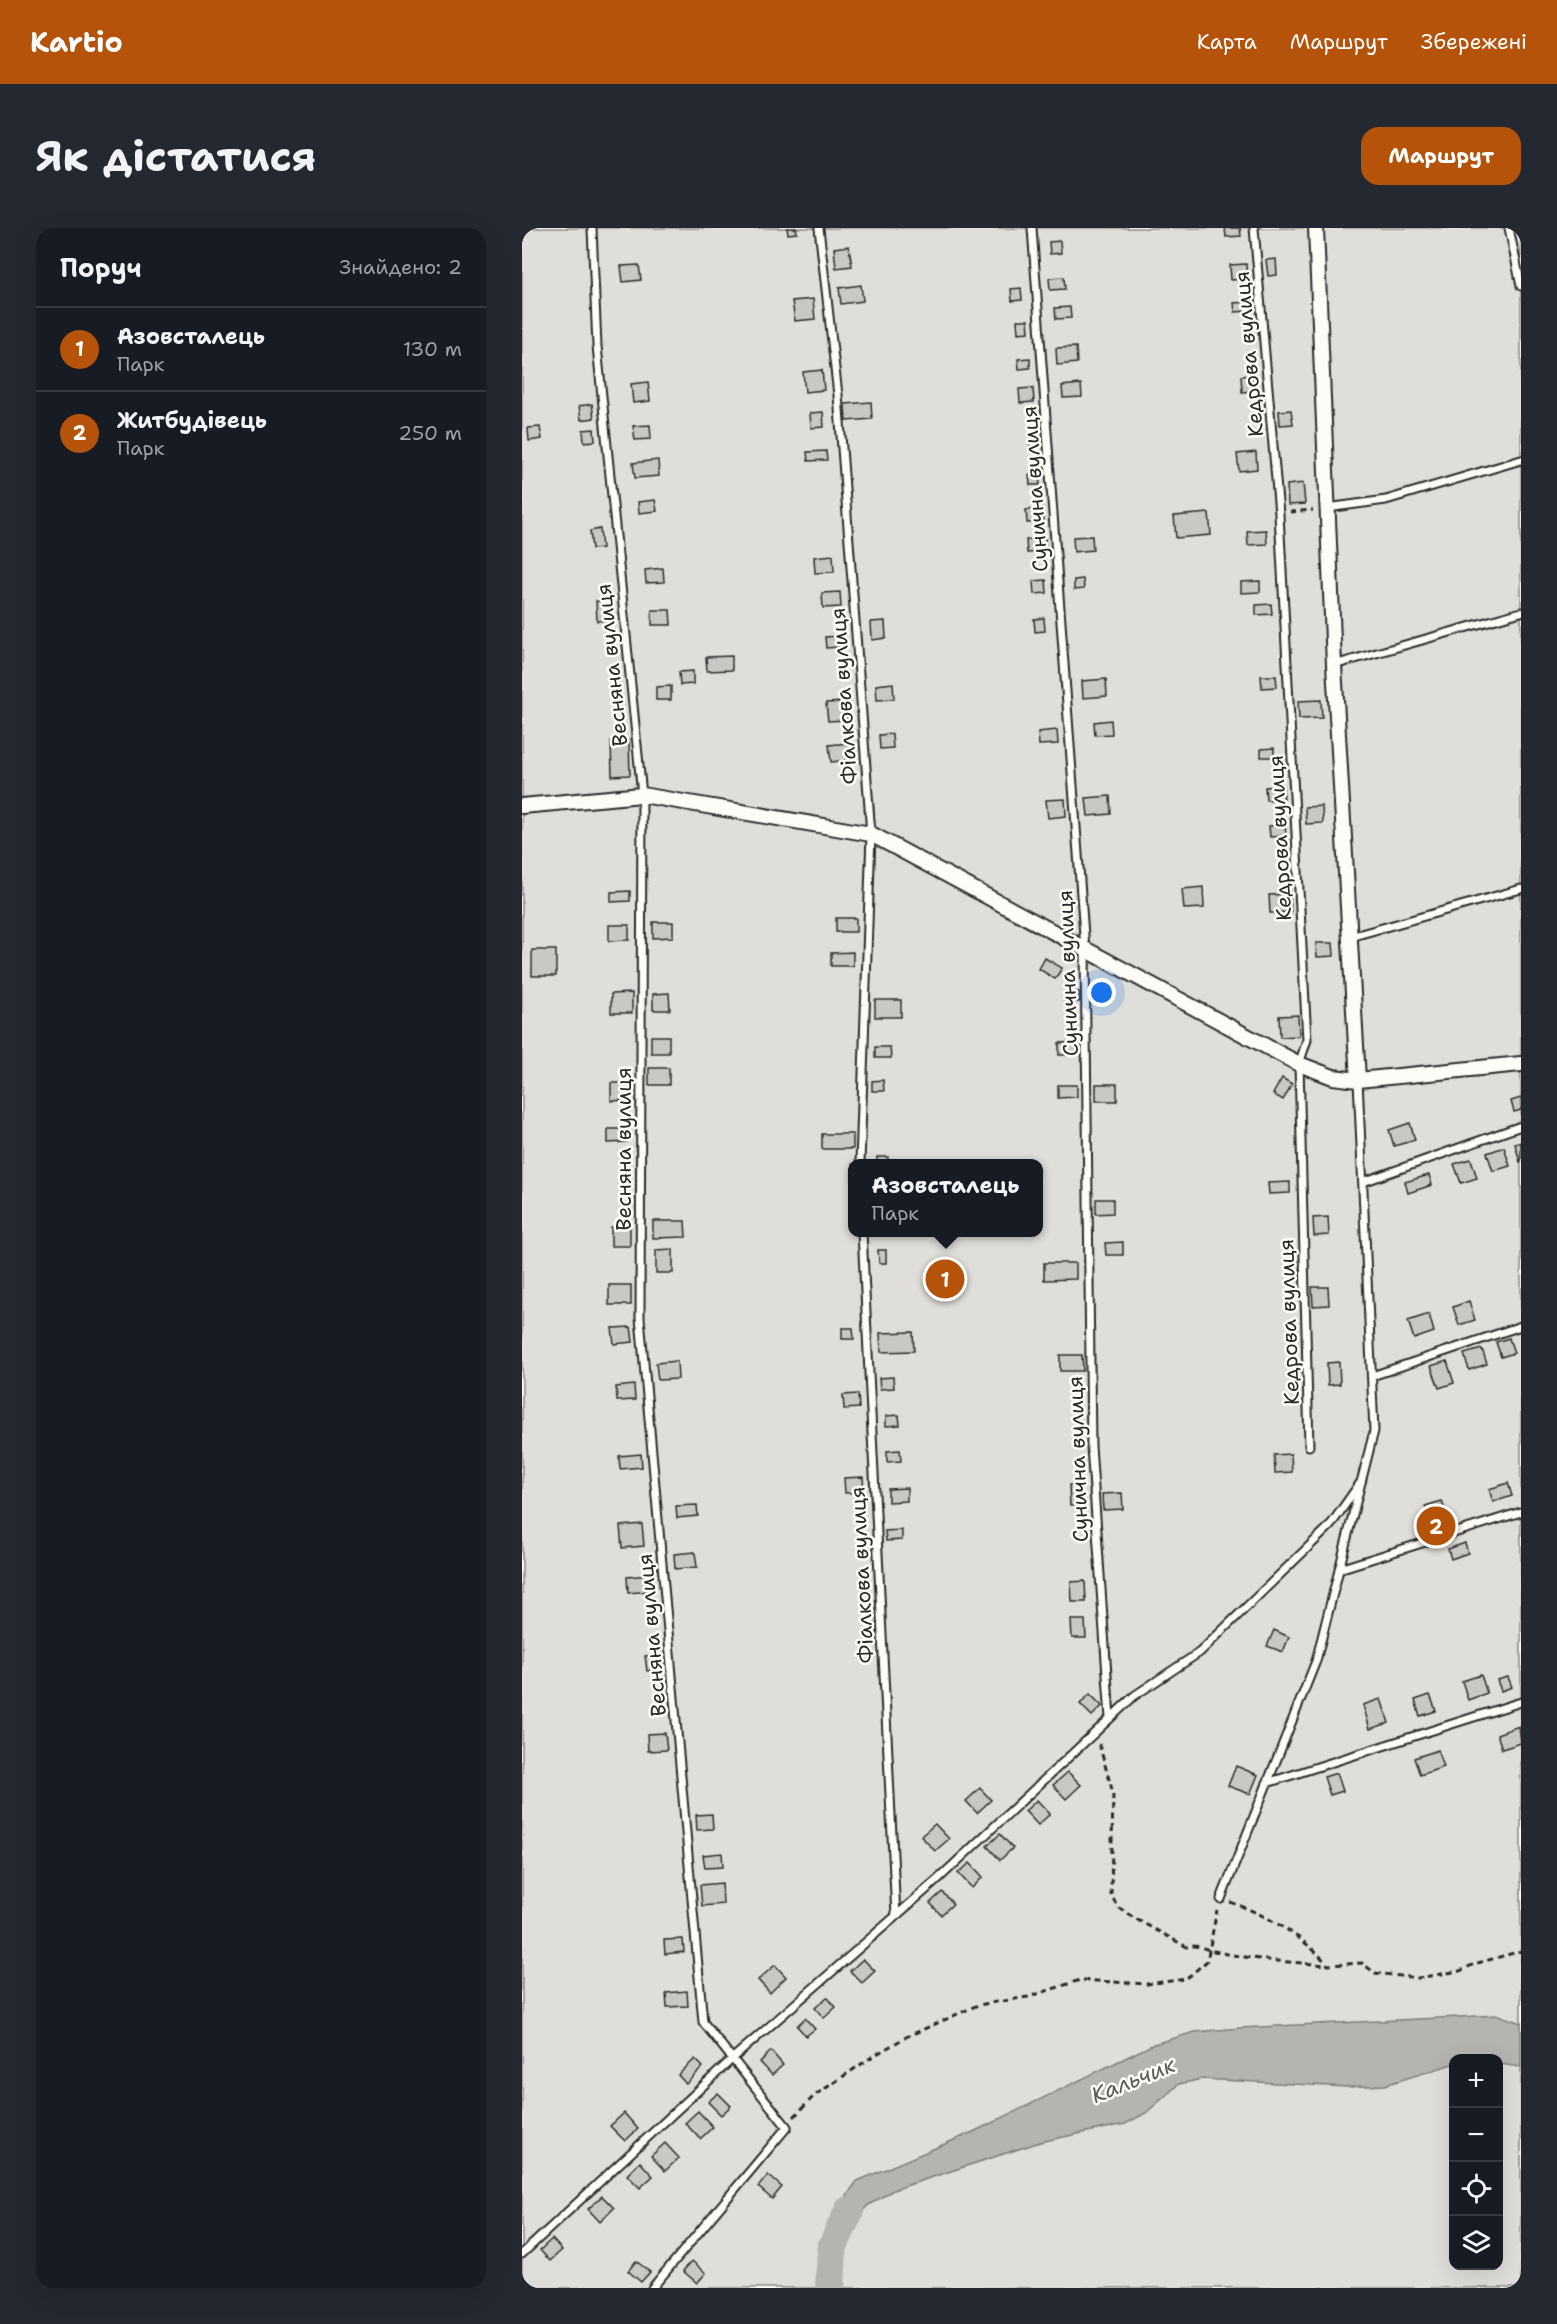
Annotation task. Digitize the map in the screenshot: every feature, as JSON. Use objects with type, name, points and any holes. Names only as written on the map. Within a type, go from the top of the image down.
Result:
[{"type":"street","points":[[1316,228],[1334,665],[1358,1080]]},
{"type":"street","points":[[522,806],[642,795],[871,834],[1299,1064],[1333,1077],[1358,1080],[1521,1064]]},
{"type":"lane","name":"Весняна вулиця","points":[[592,228],[597,346],[642,795],[640,1318],[703,2022],[787,2127]]},
{"type":"lane","name":"Фіалкова вулиця","points":[[819,228],[838,395],[871,834],[860,1159]]},
{"type":"lane","name":"Сунична вулиця","points":[[1032,228],[1085,949],[1090,1446],[1110,1718]]},
{"type":"lane","name":"Кедрова вулиця","points":[[1254,228],[1279,514],[1307,1040],[1299,1064],[1309,1446]]},
{"type":"lane","points":[[1509,228],[1521,286]]},
{"type":"lane","points":[[1327,508],[1386,500],[1521,460]]},
{"type":"lane","points":[[1334,665],[1521,612]]},
{"type":"lane","points":[[1350,937],[1521,890]]},
{"type":"lane","points":[[1221,1899],[1316,1660],[1374,1431],[1358,1080]]},
{"type":"lane","points":[[1363,1182],[1521,1126]]},
{"type":"lane","name":"Фіалкова вулиця","points":[[861,1237],[896,1916]]},
{"type":"lane","points":[[1372,1376],[1521,1326]]},
{"type":"lane","points":[[522,2254],[732,2059],[896,1916],[1134,1696],[1200,1653],[1330,1526],[1361,1482]]},
{"type":"lane","points":[[1339,1569],[1521,1512]]},
{"type":"lane","points":[[1267,1783],[1521,1702]]},
{"type":"lane","points":[[652,2288],[787,2127]]},
{"type":"path","points":[[1279,514],[1327,508]]},
{"type":"path","points":[[1096,1731],[1113,1793],[1111,1895],[1118,1907],[1134,1918],[1187,1947],[1196,1945],[1211,1951],[1259,1961],[1328,1965],[1362,1963],[1375,1973],[1418,1978],[1460,1971],[1474,1964],[1521,1952]]},
{"type":"path","points":[[787,2127],[806,2104],[835,2081],[906,2037],[948,2016],[1080,1980],[1147,1984],[1186,1979],[1207,1961],[1211,1951],[1215,1917],[1221,1899],[1259,1913],[1279,1924],[1314,1949],[1328,1965]]},
{"type":"shaded area","points":[[522,228],[1521,228],[1521,2288],[522,2288]]},
{"type":"water","points":[[1498,2015],[1521,2023],[1521,2067],[1503,2065],[1503,2054],[1449,2054],[1449,2065],[1385,2085],[1347,2087],[1202,2079],[1179,2084],[1146,2113],[1125,2124],[1040,2142],[893,2190],[867,2206],[832,2248],[843,2201],[857,2181],[973,2132],[1154,2044],[1195,2032]]},
{"type":"building","points":[[787,228],[796,228],[797,233],[788,234]]},
{"type":"building","points":[[1225,228],[1240,228],[1241,236],[1226,237]]},
{"type":"building","points":[[1060,241],[1061,253],[1050,254],[1049,242]]},
{"type":"building","points":[[849,246],[852,266],[836,268],[834,248]]},
{"type":"building","points":[[1276,259],[1277,275],[1268,276],[1266,260]]},
{"type":"building","points":[[1246,264],[1247,279],[1231,280],[1230,265]]},
{"type":"building","points":[[639,265],[641,280],[623,282],[621,266]]},
{"type":"building","points":[[1064,277],[1065,289],[1050,290],[1049,278]]},
{"type":"building","points":[[861,285],[863,301],[841,304],[839,288]]},
{"type":"building","points":[[1021,288],[1022,300],[1012,301],[1011,289]]},
{"type":"building","points":[[813,299],[815,319],[795,321],[792,301]]},
{"type":"building","points":[[1247,302],[1248,311],[1235,312],[1234,303]]},
{"type":"building","points":[[1070,307],[1071,318],[1056,319],[1055,308]]},
{"type":"building","points":[[1017,320],[1028,320],[1029,332],[1018,333]]},
{"type":"building","points":[[1076,347],[1077,363],[1057,365],[1056,348]]},
{"type":"building","points":[[1030,358],[1030,368],[1019,369],[1018,359]]},
{"type":"building","points":[[822,370],[824,390],[805,392],[803,372]]},
{"type":"building","points":[[1252,375],[1253,391],[1242,392],[1241,376]]},
{"type":"building","points":[[648,382],[650,401],[633,403],[631,384]]},
{"type":"building","points":[[1081,384],[1082,397],[1063,398],[1062,386]]},
{"type":"building","points":[[1033,388],[1034,402],[1020,403],[1019,389]]},
{"type":"building","points":[[871,402],[872,419],[846,421],[845,404]]},
{"type":"building","points":[[592,404],[594,418],[581,420],[579,406]]},
{"type":"building","points":[[1291,410],[1293,424],[1280,425],[1279,411]]},
{"type":"building","points":[[823,412],[824,427],[811,428],[810,413]]},
{"type":"building","points":[[650,425],[651,439],[635,440],[633,426]]},
{"type":"building","points":[[540,427],[542,439],[529,441],[528,428]]},
{"type":"building","points":[[594,429],[595,441],[584,442],[583,430]]},
{"type":"building","points":[[1039,433],[1040,446],[1030,447],[1029,434]]},
{"type":"building","points":[[826,451],[827,460],[808,461],[807,452]]},
{"type":"building","points":[[1256,452],[1257,469],[1239,471],[1237,454]]},
{"type":"building","points":[[658,460],[659,476],[635,478],[633,463]]},
{"type":"building","points":[[1039,474],[1040,485],[1030,485],[1029,475]]},
{"type":"building","points":[[1303,483],[1305,504],[1288,505],[1287,485]]},
{"type":"building","points":[[655,500],[657,511],[639,513],[638,502]]},
{"type":"building","points":[[1043,509],[1044,522],[1027,523],[1026,510]]},
{"type":"building","points":[[1209,513],[1211,535],[1176,538],[1174,516]]},
{"type":"building","points":[[600,529],[602,548],[592,549],[590,531]]},
{"type":"building","points":[[1266,530],[1267,544],[1248,545],[1247,531]]},
{"type":"building","points":[[1092,536],[1093,550],[1074,552],[1073,537]]},
{"type":"building","points":[[1045,538],[1046,552],[1027,553],[1026,540]]},
{"type":"building","points":[[833,555],[834,572],[815,573],[814,557]]},
{"type":"building","points":[[663,568],[664,582],[646,583],[645,570]]},
{"type":"building","points":[[1083,579],[1084,589],[1074,590],[1074,580]]},
{"type":"building","points":[[1046,580],[1047,593],[1034,594],[1033,581]]},
{"type":"building","points":[[1260,581],[1260,592],[1241,593],[1241,582]]},
{"type":"building","points":[[840,592],[841,607],[823,608],[822,593]]},
{"type":"building","points":[[596,601],[609,601],[609,620],[597,621]]},
{"type":"building","points":[[1271,604],[1272,614],[1256,615],[1256,605]]},
{"type":"building","points":[[652,610],[670,610],[671,625],[652,625]]},
{"type":"building","points":[[1044,618],[1045,631],[1035,632],[1034,619]]},
{"type":"building","points":[[885,621],[886,638],[872,640],[871,622]]},
{"type":"building","points":[[839,636],[839,647],[826,648],[825,637]]},
{"type":"building","points":[[732,656],[732,670],[707,671],[706,657]]},
{"type":"building","points":[[693,671],[693,684],[680,685],[679,672]]},
{"type":"building","points":[[1261,676],[1276,676],[1277,687],[1262,688]]},
{"type":"building","points":[[1106,679],[1107,696],[1083,698],[1082,681]]},
{"type":"building","points":[[893,683],[894,699],[877,700],[876,685]]},
{"type":"building","points":[[671,686],[671,700],[656,700],[656,687]]},
{"type":"building","points":[[1321,700],[1322,718],[1299,719],[1298,701]]},
{"type":"building","points":[[845,702],[847,720],[828,721],[826,703]]},
{"type":"building","points":[[1111,720],[1112,734],[1095,735],[1094,722]]},
{"type":"building","points":[[1057,730],[1058,744],[1039,745],[1038,732]]},
{"type":"building","points":[[892,734],[893,748],[880,749],[879,735]]},
{"type":"building","points":[[629,740],[630,775],[612,776],[611,741]]},
{"type":"building","points":[[848,743],[849,760],[831,762],[829,745]]},
{"type":"building","points":[[1274,748],[1274,757],[1261,757],[1261,749]]},
{"type":"building","points":[[1283,786],[1284,799],[1266,800],[1265,787]]},
{"type":"building","points":[[1110,796],[1111,814],[1088,816],[1086,798]]},
{"type":"building","points":[[1065,799],[1066,816],[1048,818],[1046,800]]},
{"type":"building","points":[[1322,806],[1323,823],[1306,824],[1305,807]]},
{"type":"building","points":[[1285,825],[1286,836],[1270,837],[1269,826]]},
{"type":"building","points":[[1203,887],[1204,908],[1184,909],[1182,889]]},
{"type":"building","points":[[630,891],[630,901],[611,902],[611,892]]},
{"type":"building","points":[[1290,894],[1291,912],[1270,913],[1269,895]]},
{"type":"building","points":[[836,918],[856,918],[856,932],[836,932]]},
{"type":"building","points":[[653,922],[673,922],[673,937],[653,938]]},
{"type":"building","points":[[609,925],[629,925],[629,940],[609,941]]},
{"type":"building","points":[[1316,943],[1333,943],[1334,956],[1317,957]]},
{"type":"building","points":[[532,950],[556,950],[556,976],[532,976]]},
{"type":"building","points":[[853,952],[853,966],[831,966],[831,953]]},
{"type":"building","points":[[1045,958],[1062,968],[1055,979],[1039,969]]},
{"type":"building","points":[[1064,992],[1079,992],[1079,1002],[1064,1002]]},
{"type":"building","points":[[632,993],[632,1013],[611,1013],[611,994]]},
{"type":"building","points":[[669,993],[670,1010],[653,1010],[653,994]]},
{"type":"building","points":[[875,1000],[901,1000],[901,1017],[875,1017]]},
{"type":"building","points":[[1298,1015],[1299,1036],[1280,1037],[1279,1016]]},
{"type":"building","points":[[651,1036],[669,1036],[669,1053],[651,1053]]},
{"type":"building","points":[[1076,1042],[1077,1055],[1059,1055],[1059,1043]]},
{"type":"building","points":[[875,1047],[890,1047],[891,1058],[875,1058]]},
{"type":"building","points":[[649,1068],[669,1068],[669,1085],[649,1085]]},
{"type":"building","points":[[1282,1078],[1292,1084],[1283,1100],[1273,1094]]},
{"type":"building","points":[[883,1080],[884,1091],[872,1091],[872,1081]]},
{"type":"building","points":[[611,1083],[628,1083],[628,1100],[611,1101]]},
{"type":"building","points":[[1096,1084],[1117,1084],[1117,1101],[1096,1101]]},
{"type":"building","points":[[1058,1085],[1077,1085],[1077,1097],[1058,1098]]},
{"type":"building","points":[[1521,1098],[1521,1110],[1514,1112],[1511,1101]]},
{"type":"building","points":[[1410,1123],[1415,1140],[1394,1146],[1389,1130]]},
{"type":"building","points":[[608,1129],[626,1129],[627,1142],[608,1143]]},
{"type":"building","points":[[822,1134],[853,1134],[853,1149],[822,1149]]},
{"type":"building","points":[[1521,1142],[1521,1161],[1520,1162],[1515,1144]]},
{"type":"building","points":[[1504,1147],[1510,1166],[1493,1171],[1487,1153]]},
{"type":"building","points":[[1471,1159],[1477,1178],[1461,1183],[1454,1164]]},
{"type":"building","points":[[1429,1175],[1432,1185],[1408,1193],[1405,1182]]},
{"type":"building","points":[[1290,1182],[1290,1193],[1269,1194],[1268,1183]]},
{"type":"building","points":[[1096,1199],[1113,1199],[1113,1213],[1096,1214]]},
{"type":"building","points":[[1328,1217],[1329,1235],[1314,1236],[1313,1218]]},
{"type":"building","points":[[653,1221],[685,1221],[686,1237],[653,1238]]},
{"type":"building","points":[[611,1227],[630,1227],[630,1246],[611,1246]]},
{"type":"building","points":[[1123,1242],[1123,1255],[1106,1255],[1105,1243]]},
{"type":"building","points":[[673,1249],[673,1273],[656,1273],[656,1250]]},
{"type":"building","points":[[878,1250],[886,1250],[886,1263],[879,1263]]},
{"type":"building","points":[[1044,1263],[1076,1263],[1076,1279],[1044,1280]]},
{"type":"building","points":[[609,1285],[631,1285],[631,1305],[609,1305]]},
{"type":"building","points":[[1312,1287],[1328,1287],[1329,1305],[1313,1306]]},
{"type":"building","points":[[1469,1301],[1475,1320],[1459,1325],[1453,1307]]},
{"type":"building","points":[[1429,1314],[1434,1332],[1414,1339],[1408,1321]]},
{"type":"building","points":[[631,1327],[633,1342],[614,1344],[612,1328]]},
{"type":"building","points":[[842,1328],[853,1328],[854,1339],[842,1339]]},
{"type":"building","points":[[913,1332],[914,1351],[881,1352],[880,1333]]},
{"type":"building","points":[[1509,1338],[1514,1353],[1501,1357],[1496,1342]]},
{"type":"building","points":[[1482,1349],[1487,1364],[1469,1370],[1464,1354]]},
{"type":"building","points":[[1060,1355],[1082,1355],[1083,1371],[1060,1371]]},
{"type":"building","points":[[677,1361],[678,1379],[658,1380],[656,1363]]},
{"type":"building","points":[[1447,1361],[1454,1383],[1439,1388],[1431,1366]]},
{"type":"building","points":[[1339,1362],[1340,1384],[1328,1385],[1327,1363]]},
{"type":"building","points":[[893,1377],[894,1388],[880,1389],[879,1378]]},
{"type":"building","points":[[634,1385],[635,1400],[617,1401],[616,1387]]},
{"type":"building","points":[[858,1394],[859,1408],[844,1409],[843,1395]]},
{"type":"building","points":[[899,1415],[900,1425],[886,1426],[886,1416]]},
{"type":"building","points":[[900,1450],[901,1461],[887,1462],[887,1451]]},
{"type":"building","points":[[641,1454],[642,1467],[620,1469],[619,1456]]},
{"type":"building","points":[[1291,1454],[1292,1472],[1275,1473],[1274,1455]]},
{"type":"building","points":[[863,1477],[864,1492],[845,1493],[844,1478]]},
{"type":"building","points":[[1508,1483],[1512,1496],[1493,1502],[1489,1489]]},
{"type":"building","points":[[1080,1484],[1081,1505],[1070,1506],[1069,1485]]},
{"type":"building","points":[[907,1488],[907,1501],[888,1502],[888,1489]]},
{"type":"building","points":[[1122,1493],[1123,1509],[1103,1510],[1102,1494]]},
{"type":"building","points":[[1442,1501],[1446,1514],[1429,1519],[1425,1506]]},
{"type":"building","points":[[697,1505],[698,1516],[677,1518],[676,1506]]},
{"type":"building","points":[[642,1524],[644,1546],[622,1548],[620,1526]]},
{"type":"building","points":[[902,1530],[902,1540],[886,1541],[885,1531]]},
{"type":"building","points":[[1465,1543],[1468,1553],[1451,1559],[1448,1549]]},
{"type":"building","points":[[695,1552],[697,1567],[675,1569],[674,1554]]},
{"type":"building","points":[[649,1575],[651,1591],[628,1593],[627,1577]]},
{"type":"building","points":[[1085,1581],[1086,1602],[1072,1602],[1071,1582]]},
{"type":"building","points":[[1071,1620],[1085,1620],[1086,1638],[1072,1638]]},
{"type":"building","points":[[1274,1630],[1289,1637],[1283,1652],[1267,1646]]},
{"type":"building","points":[[662,1655],[663,1669],[647,1671],[645,1656]]},
{"type":"building","points":[[1481,1675],[1487,1693],[1468,1700],[1462,1681]]},
{"type":"building","points":[[1508,1677],[1512,1687],[1501,1691],[1497,1680]]},
{"type":"building","points":[[1090,1694],[1102,1706],[1092,1716],[1080,1704]]},
{"type":"building","points":[[1430,1695],[1436,1711],[1420,1716],[1415,1700]]},
{"type":"building","points":[[1381,1699],[1389,1723],[1370,1729],[1363,1705]]},
{"type":"building","points":[[1519,1726],[1521,1743],[1502,1749],[1497,1734]]},
{"type":"building","points":[[665,1733],[667,1750],[648,1751],[647,1734]]},
{"type":"building","points":[[1438,1750],[1444,1767],[1420,1775],[1414,1758]]},
{"type":"building","points":[[1236,1766],[1258,1775],[1250,1794],[1228,1786]]},
{"type":"building","points":[[1068,1772],[1081,1785],[1066,1799],[1053,1785]]},
{"type":"building","points":[[1337,1773],[1343,1791],[1330,1795],[1324,1777]]},
{"type":"building","points":[[980,1788],[991,1800],[977,1813],[966,1801]]},
{"type":"building","points":[[1037,1800],[1050,1814],[1038,1825],[1025,1811]]},
{"type":"building","points":[[712,1814],[713,1829],[697,1830],[696,1815]]},
{"type":"building","points":[[935,1824],[949,1839],[935,1851],[921,1836]]},
{"type":"building","points":[[1000,1834],[1013,1848],[1000,1860],[987,1846]]},
{"type":"building","points":[[722,1853],[723,1867],[705,1868],[703,1855]]},
{"type":"building","points":[[970,1863],[983,1877],[972,1888],[958,1873]]},
{"type":"building","points":[[722,1883],[723,1904],[702,1906],[700,1885]]},
{"type":"building","points":[[942,1892],[953,1904],[941,1915],[930,1903]]},
{"type":"building","points":[[683,1939],[684,1952],[665,1954],[664,1940]]},
{"type":"building","points":[[863,1959],[875,1971],[862,1983],[850,1971]]},
{"type":"building","points":[[775,1965],[786,1977],[770,1993],[758,1980]]},
{"type":"building","points":[[687,1991],[688,2006],[667,2007],[666,1993]]},
{"type":"building","points":[[827,1997],[836,2007],[824,2018],[815,2008]]},
{"type":"building","points":[[805,2018],[815,2029],[806,2036],[797,2026]]},
{"type":"building","points":[[771,2051],[783,2065],[772,2075],[760,2062]]},
{"type":"building","points":[[695,2059],[703,2067],[686,2084],[678,2075]]},
{"type":"building","points":[[718,2093],[731,2106],[721,2115],[708,2102]]},
{"type":"building","points":[[698,2111],[713,2127],[700,2139],[685,2123]]},
{"type":"building","points":[[624,2113],[638,2129],[625,2141],[610,2126]]},
{"type":"building","points":[[665,2143],[679,2158],[665,2171],[651,2156]]},
{"type":"building","points":[[640,2162],[653,2176],[640,2188],[627,2175]]},
{"type":"building","points":[[768,2175],[782,2187],[772,2199],[758,2187]]},
{"type":"building","points":[[602,2196],[614,2208],[600,2222],[588,2209]]},
{"type":"building","points":[[552,2239],[562,2250],[550,2261],[540,2250]]},
{"type":"building","points":[[636,2261],[650,2272],[641,2282],[628,2271]]},
{"type":"building","points":[[692,2261],[706,2273],[697,2283],[683,2271]]},
{"type":"waterway","name":"Кальчик","points":[[830,2288],[832,2248],[849,2211]]},
{"type":"place","name":"Азовсталець","points":[[945,1279]]},
{"type":"place","name":"Житбудівець","points":[[1436,1526]]}]
